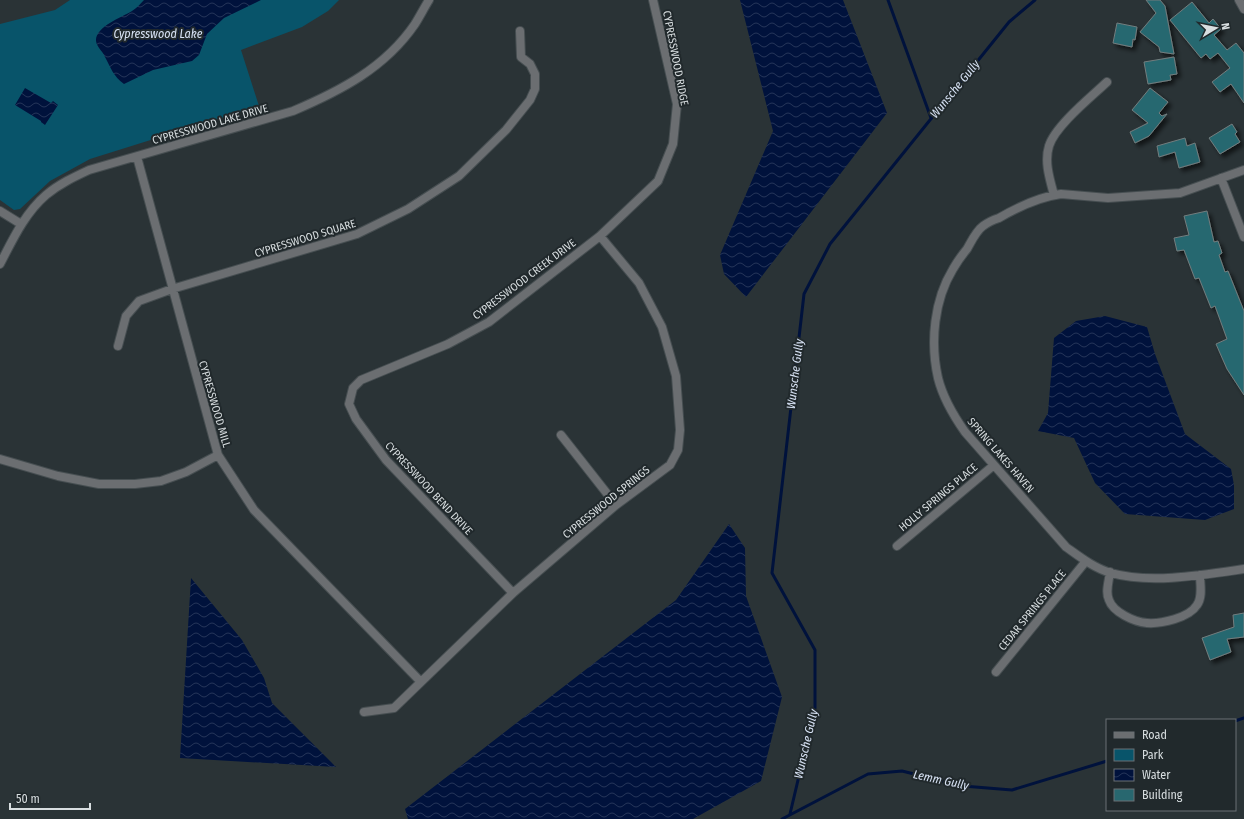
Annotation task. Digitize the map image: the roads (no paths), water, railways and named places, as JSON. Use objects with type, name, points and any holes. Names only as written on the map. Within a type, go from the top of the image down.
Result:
[{"type":"street","name":"CYPRESSWOOD LAKE DRIVE","points":[[0,264],[21,224],[32,210],[46,195],[67,180],[89,170],[292,111],[325,98],[374,68],[395,48],[415,24],[429,0]]},
{"type":"street","name":"CYPRESSWOOD RIDGE","points":[[600,236],[658,181],[673,144],[676,104],[653,0]]},
{"type":"street","points":[[1239,0],[1244,9]]},
{"type":"street","name":"CYPRESSWOOD SQUARE","points":[[118,346],[126,316],[139,301],[172,289],[357,234],[408,209],[459,176],[506,130],[530,100],[535,89],[535,74],[530,64],[521,57],[520,31]]},
{"type":"street","points":[[1054,195],[1047,167],[1049,146],[1058,130],[1106,82]]},
{"type":"street","name":"CYPRESSWOOD MILL","points":[[137,156],[218,455],[254,510],[421,682]]},
{"type":"street","name":"SPRING LAKES HAVEN","points":[[1244,170],[1180,193],[1108,198],[1061,194],[1024,204],[982,227],[952,269],[937,311],[934,330],[934,347],[938,378],[944,396],[953,414],[965,432],[1066,547],[1086,561],[1110,572],[1128,577],[1148,578],[1200,575],[1244,569]]},
{"type":"street","points":[[1221,178],[1244,237]]},
{"type":"street","points":[[0,211],[21,224]]},
{"type":"street","name":"CYPRESSWOOD CREEK DRIVE","points":[[353,388],[361,380],[448,344],[489,322],[600,236]]},
{"type":"street","name":"CYPRESSWOOD SPRINGS","points":[[364,712],[394,708],[513,593],[616,506],[670,465],[678,450],[680,430],[676,376],[662,327],[639,283],[600,236]]},
{"type":"street","name":"CYPRESSWOOD BEND DRIVE","points":[[353,388],[349,404],[356,419],[386,460],[513,593]]},
{"type":"street","points":[[561,435],[616,506]]},
{"type":"street","points":[[0,459],[65,478],[99,484],[135,484],[161,481],[186,472],[218,455]]},
{"type":"street","name":"HOLLY SPRINGS PLACE","points":[[897,546],[994,465]]},
{"type":"street","name":"CEDAR SPRINGS PLACE","points":[[996,672],[1086,561]]},
{"type":"street","points":[[1110,572],[1107,592],[1108,599],[1112,606],[1119,613],[1145,623],[1157,623],[1181,617],[1193,610],[1198,605],[1200,598],[1200,575]]},
{"type":"water","name":"Cypresswood Lake","points":[[144,0],[261,0],[224,18],[207,34],[199,55],[192,61],[153,70],[124,84],[115,75],[98,46],[96,41],[97,36],[104,27],[134,10]]},
{"type":"water","points":[[740,0],[843,0],[887,113],[746,297],[724,274],[720,255],[773,131]]},
{"type":"water","points":[[25,88],[51,103],[53,101],[58,105],[45,125],[15,105]]},
{"type":"water","points":[[1105,316],[1147,327],[1155,354],[1185,434],[1231,469],[1234,485],[1234,509],[1205,520],[1125,514],[1095,483],[1074,438],[1038,431],[1048,413],[1054,338],[1076,321]]},
{"type":"water","points":[[729,524],[745,548],[746,596],[782,697],[761,781],[693,819],[408,819],[405,809],[676,600]]},
{"type":"water","points":[[191,578],[242,640],[264,678],[272,703],[336,767],[180,758]]},
{"type":"waterway","points":[[888,0],[931,118]]},
{"type":"waterway","name":"Wunsche Gully","points":[[790,814],[815,708],[815,650],[772,573],[804,294],[830,244],[1009,22],[1035,0]]},
{"type":"waterway","name":"Lemm Gully","points":[[1236,721],[1244,718]]},
{"type":"waterway","name":"Lemm Gully","points":[[782,819],[868,774],[902,771],[963,786],[1012,790],[1106,761]]}]
